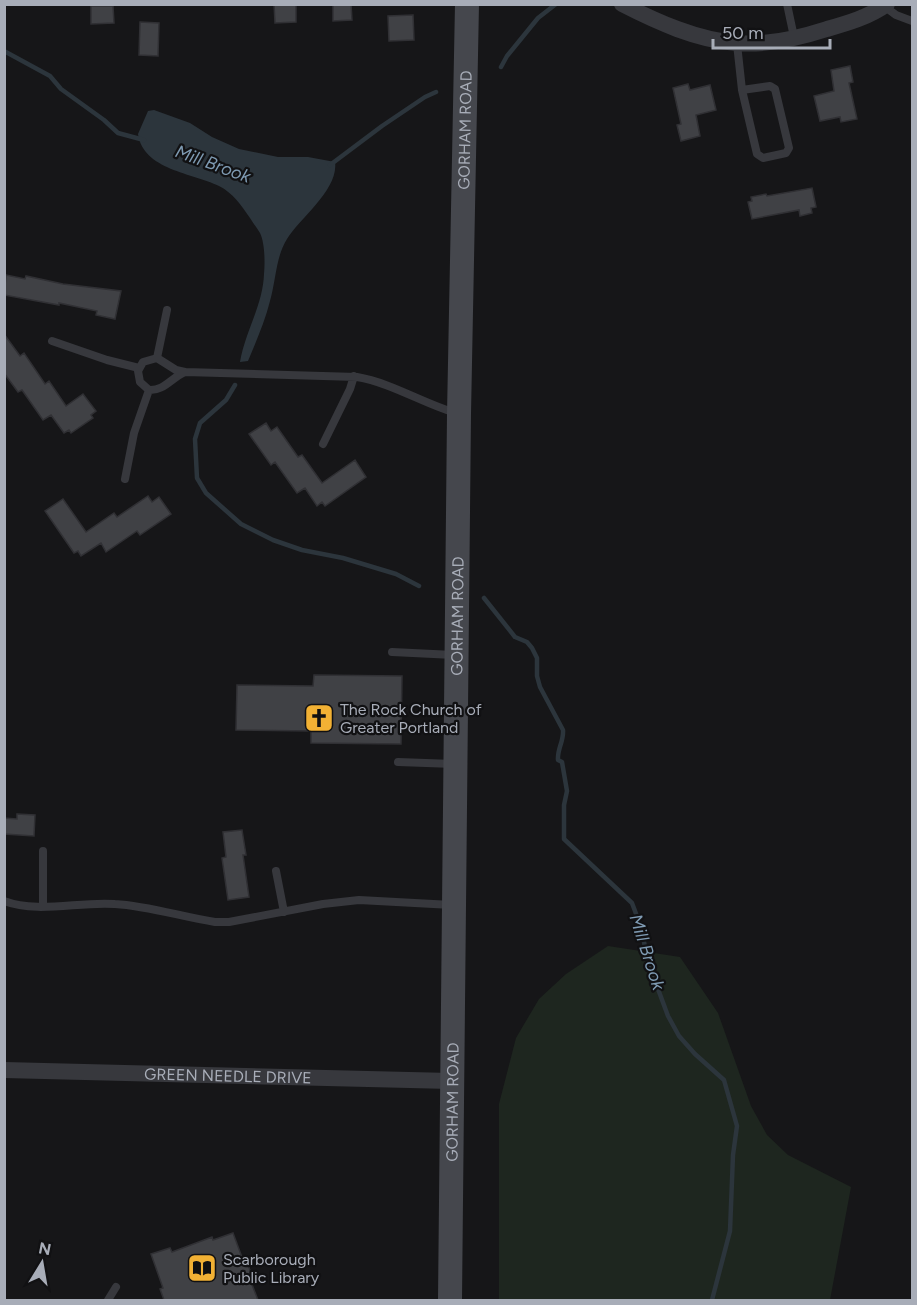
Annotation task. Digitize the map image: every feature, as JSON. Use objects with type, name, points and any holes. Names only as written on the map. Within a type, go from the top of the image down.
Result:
[{"type":"main road","name":"GORHAM ROAD","points":[[450,1300],[452,905],[468,4]]},
{"type":"street","points":[[622,4],[677,28],[737,44],[772,42],[794,37],[854,21],[886,5]]},
{"type":"street","name":"GREEN NEEDLE DRIVE","points":[[4,1070],[451,1081]]},
{"type":"lane","points":[[787,4],[794,37]]},
{"type":"lane","points":[[886,5],[896,15],[912,21]]},
{"type":"lane","points":[[737,44],[742,90],[757,154],[764,158],[786,153],[789,148],[775,89],[770,86],[742,90]]},
{"type":"lane","points":[[157,358],[167,310]]},
{"type":"lane","points":[[52,341],[107,360],[139,368]]},
{"type":"lane","points":[[185,372],[174,377],[160,389],[149,390],[140,382],[138,375],[139,368],[146,360],[157,358],[185,372],[354,376],[384,383],[459,414]]},
{"type":"lane","points":[[323,444],[354,376]]},
{"type":"lane","points":[[125,479],[134,433],[149,390]]},
{"type":"lane","points":[[392,652],[456,655]]},
{"type":"lane","points":[[398,762],[455,764]]},
{"type":"lane","points":[[43,851],[43,906]]},
{"type":"lane","points":[[276,871],[284,912]]},
{"type":"lane","points":[[4,901],[22,906],[128,904],[215,922],[230,922],[323,904],[359,900],[452,905]]},
{"type":"lane","points":[[108,1300],[116,1287]]},
{"type":"shaded area","points":[[608,946],[680,957],[718,1013],[751,1106],[767,1135],[788,1155],[851,1187],[830,1300],[499,1300],[499,1104],[516,1038],[539,999],[566,974]]},
{"type":"water","points":[[154,110],[190,123],[212,137],[239,149],[278,157],[308,157],[335,162],[335,172],[325,193],[283,246],[268,309],[248,361],[240,362],[261,297],[264,269],[262,237],[240,204],[224,189],[171,169],[149,155],[142,146],[138,134],[148,111]]},
{"type":"building","points":[[274,4],[296,4],[296,22],[275,23]]},
{"type":"building","points":[[333,4],[351,4],[352,20],[333,21]]},
{"type":"building","points":[[91,6],[113,6],[114,23],[91,24]]},
{"type":"building","points":[[413,15],[414,40],[389,41],[388,16]]},
{"type":"building","points":[[140,22],[159,23],[158,56],[139,55]]},
{"type":"building","points":[[850,66],[853,82],[849,83],[857,119],[841,122],[840,117],[820,121],[814,96],[834,91],[831,70]]},
{"type":"building","points":[[688,84],[690,90],[710,85],[716,110],[696,115],[700,136],[681,141],[677,125],[681,124],[673,88]]},
{"type":"building","points":[[812,188],[816,207],[811,208],[812,213],[800,216],[799,210],[752,219],[748,202],[752,201],[751,197]]},
{"type":"building","points":[[6,275],[121,291],[115,319],[96,315],[97,311],[4,295]]},
{"type":"building","points":[[4,334],[20,356],[24,353],[45,384],[49,381],[66,406],[83,394],[96,411],[91,415],[93,418],[71,433],[69,430],[64,433],[51,415],[43,420],[22,390],[18,392],[4,373]]},
{"type":"building","points":[[266,423],[271,431],[277,427],[298,457],[302,455],[322,483],[355,460],[366,477],[325,506],[322,502],[317,506],[305,488],[297,493],[275,462],[271,465],[249,434]]},
{"type":"building","points":[[148,496],[152,502],[159,497],[171,514],[140,535],[137,531],[106,552],[101,543],[81,556],[78,551],[74,553],[45,511],[63,499],[86,532],[114,513],[117,517]]},
{"type":"building","name":"The Rock Church of Greater Portland","points":[[314,675],[402,676],[401,744],[311,743],[311,731],[236,730],[237,685],[313,686]]},
{"type":"building","points":[[17,814],[35,815],[34,836],[4,834],[4,818],[17,819]]},
{"type":"building","points":[[242,830],[249,897],[228,900],[222,858],[226,857],[223,832]]},
{"type":"building","name":"Scarborough Public Library","points":[[233,1233],[243,1260],[246,1259],[252,1276],[249,1277],[258,1300],[164,1300],[160,1289],[163,1288],[151,1254],[170,1248],[172,1252],[212,1237],[213,1240]]},
{"type":"waterway","points":[[501,67],[507,56],[538,18],[556,4]]},
{"type":"waterway","name":"Mill Brook","points":[[4,51],[50,76],[61,89],[118,133],[144,140]]},
{"type":"waterway","points":[[330,165],[382,126],[436,92]]},
{"type":"waterway","name":"Mill Brook","points":[[235,385],[226,400],[200,423],[195,439],[197,478],[206,493],[241,524],[273,540],[302,550],[343,558],[396,574],[419,586]]},
{"type":"waterway","name":"Mill Brook","points":[[484,598],[515,637],[527,642],[532,648],[537,658],[537,676],[540,687],[563,730],[558,760],[562,762],[567,791],[564,805],[564,839],[632,903],[641,927],[648,962],[668,1016],[679,1036],[724,1080],[737,1126],[733,1155],[730,1231],[712,1300]]},
{"type":"place","name":"The Rock Church of Greater Portland","points":[[319,718]]},
{"type":"place","name":"Scarborough Public Library","points":[[202,1268]]}]
